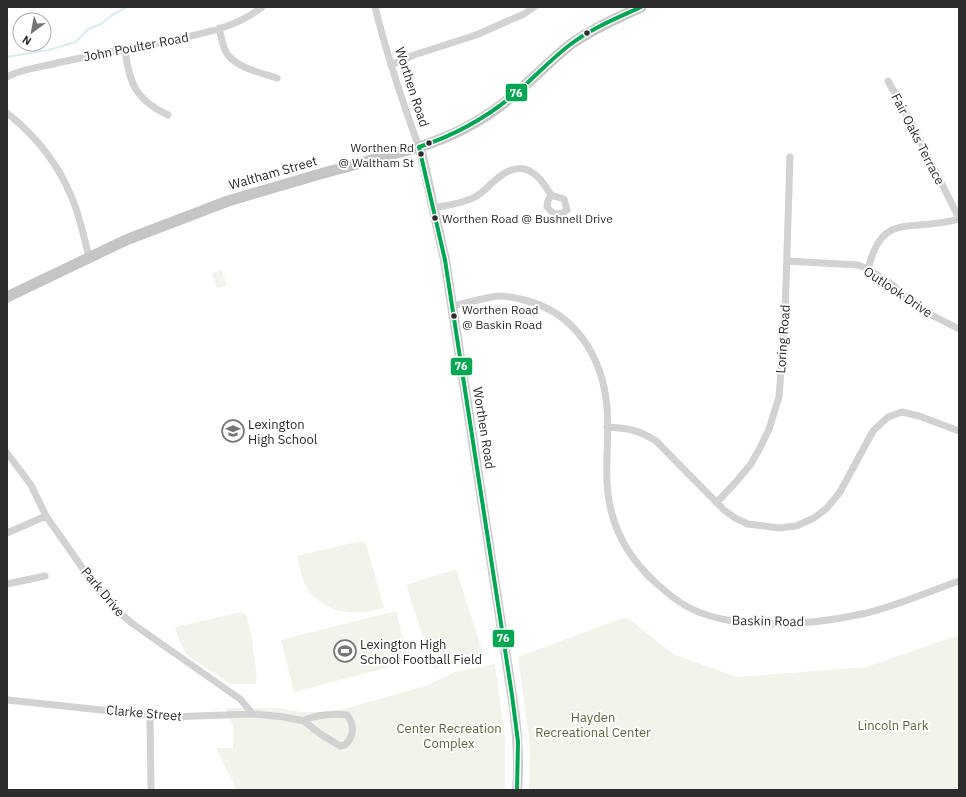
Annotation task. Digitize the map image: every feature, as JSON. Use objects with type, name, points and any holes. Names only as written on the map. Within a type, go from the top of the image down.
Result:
[{"type":"main road","name":"Waltham Street","points":[[7,297],[89,257],[150,230],[228,201],[419,147],[463,129],[516,93],[571,45],[608,22],[641,7]]},
{"type":"main road","name":"Worthen Road","points":[[419,147],[445,260],[517,732],[519,770],[517,790]]},
{"type":"street","name":"John Poulter Road","points":[[7,77],[72,60],[196,35],[235,23],[254,14],[262,7]]},
{"type":"street","name":"Worthen Road","points":[[375,7],[391,65],[419,147]]},
{"type":"street","points":[[391,65],[414,55],[476,35],[524,14],[534,7]]},
{"type":"street","points":[[219,28],[225,50],[236,62],[245,68],[277,78]]},
{"type":"street","points":[[125,49],[127,68],[133,85],[142,98],[153,108],[168,116]]},
{"type":"street","name":"Fair Oaks Terrace","points":[[888,81],[909,119],[959,219]]},
{"type":"street","points":[[7,113],[35,138],[49,154],[58,168],[72,198],[89,257]]},
{"type":"street","name":"Loring Road","points":[[717,502],[751,464],[769,429],[779,397],[785,314],[790,157]]},
{"type":"street","points":[[433,208],[459,203],[474,198],[486,190],[499,177],[518,168],[528,169],[537,175],[551,195]]},
{"type":"street","points":[[868,269],[874,250],[883,236],[892,230],[904,225],[959,219]]},
{"type":"street","name":"Outlook Drive","points":[[787,261],[858,266],[868,269],[894,286],[918,308],[959,329]]},
{"type":"street","name":"Baskin Road","points":[[452,306],[499,296],[513,297],[537,304],[552,311],[580,334],[590,348],[599,368],[606,393],[608,409],[606,467],[608,494],[612,514],[619,532],[628,551],[649,576],[668,594],[686,606],[720,619],[742,623],[786,623],[823,620],[863,614],[959,581]]},
{"type":"street","points":[[607,427],[627,428],[644,434],[656,441],[735,518],[748,524],[779,528],[796,526],[814,518],[827,508],[840,492],[873,431],[888,417],[902,412],[919,416],[959,431]]},
{"type":"street","name":"Park Drive","points":[[7,452],[31,485],[46,516],[98,590],[133,624],[240,699],[253,714]]},
{"type":"street","points":[[7,533],[46,516]]},
{"type":"street","points":[[7,584],[45,576]]},
{"type":"street","name":"Clarke Street","points":[[7,700],[168,717],[253,714],[284,717],[304,721],[319,734],[340,746],[345,745],[352,736],[352,724],[347,715],[323,715],[307,718],[304,721]]},
{"type":"street","points":[[150,715],[151,790]]},
{"type":"green space","points":[[222,270],[227,285],[217,288],[212,273]]},
{"type":"green space","points":[[360,541],[366,544],[384,608],[367,612],[344,612],[336,610],[312,596],[304,583],[297,556]]},
{"type":"green space","points":[[456,569],[483,653],[434,669],[406,585]]},
{"type":"green space","name":"Lexington High School Football Field","points":[[396,611],[409,662],[294,692],[281,640]]},
{"type":"green space","points":[[241,612],[247,616],[253,642],[252,644],[257,675],[256,684],[230,684],[186,654],[175,627]]},
{"type":"green space","name":"Lincoln Park","points":[[626,617],[675,655],[737,677],[866,667],[959,635],[959,790],[529,790],[530,745],[518,657]]},
{"type":"green space","name":"Center Recreation Complex","points":[[495,664],[505,738],[505,790],[235,790],[235,787],[216,748],[233,748],[234,728],[225,708],[279,708],[301,712],[340,710],[426,686],[455,672]]},
{"type":"waterway","points":[[7,57],[48,50],[76,42],[88,29],[101,24],[112,15],[127,7]]},
{"type":"transit line","name":"76","points":[[517,790],[518,742],[512,695],[445,260],[419,147],[458,131],[483,117],[517,92],[557,55],[579,38],[641,7]]},
{"type":"place","name":"Worthen Rd @ Waltham St","points":[[421,154]]},
{"type":"place","name":"Worthen Road @ Bushnell Drive","points":[[435,218]]},
{"type":"place","name":"Worthen Road @ Baskin Road","points":[[454,316]]},
{"type":"place","name":"Lexington High School","points":[[233,431]]},
{"type":"place","name":"Lexington High School Football Field","points":[[345,651]]},
{"type":"park label","name":"Hayden Recreational Center","points":[[593,724]]}]
